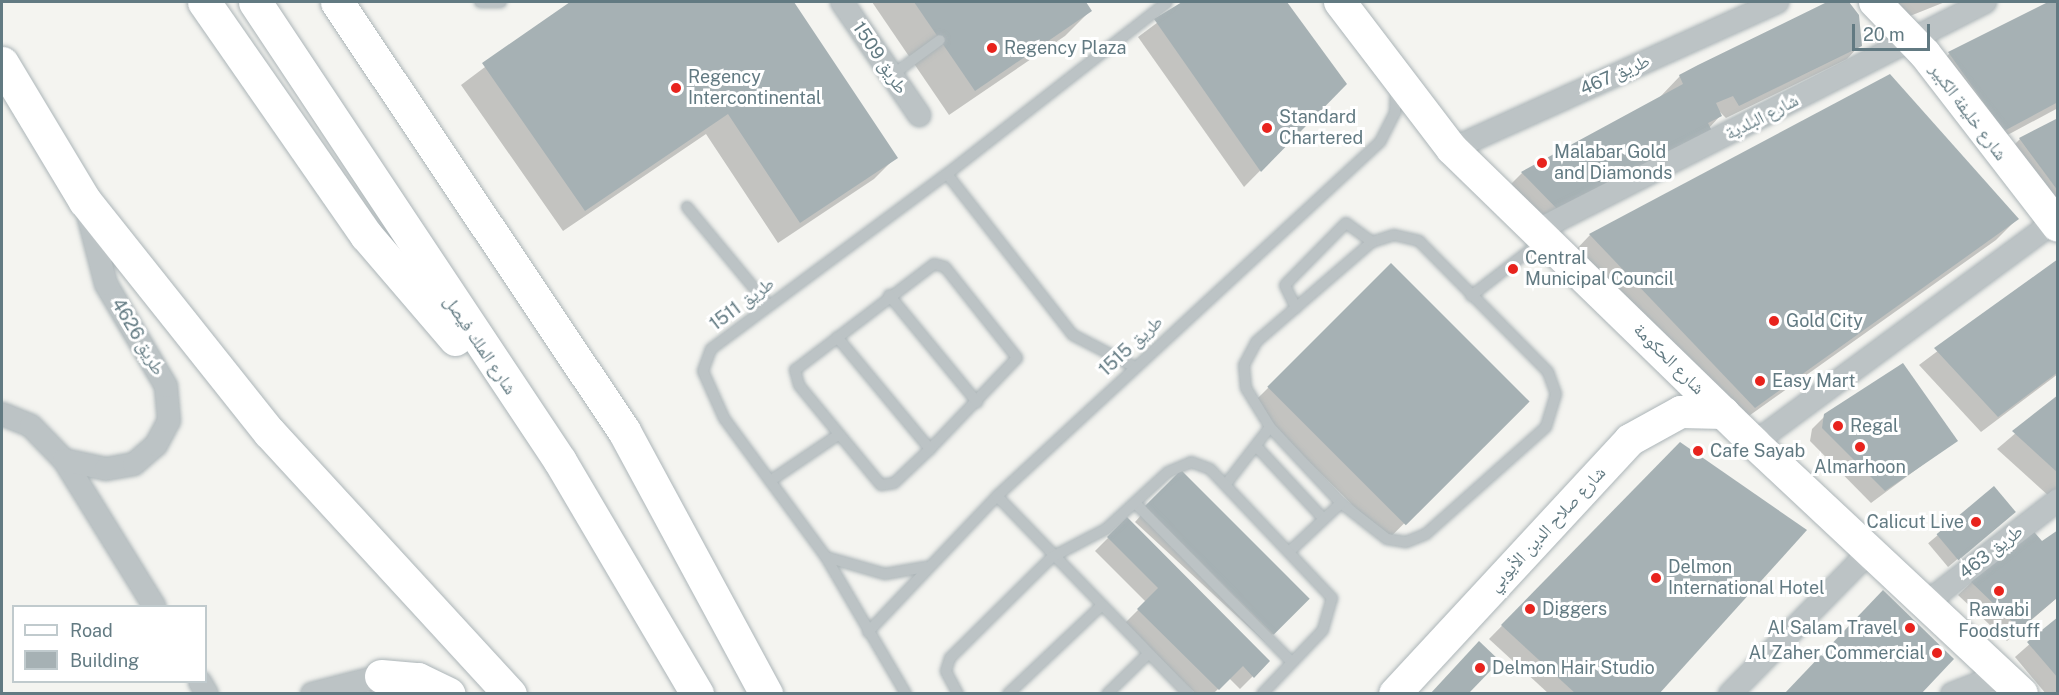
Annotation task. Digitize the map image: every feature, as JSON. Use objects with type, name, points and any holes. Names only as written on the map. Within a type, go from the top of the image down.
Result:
[{"type":"highway","points":[[204,2],[366,235],[560,461]]},
{"type":"highway","name":"شارع الملك فيصل","points":[[255,2],[560,461],[697,693]]},
{"type":"highway","points":[[337,2],[624,431],[766,693]]},
{"type":"highway","points":[[2,63],[85,201],[269,432],[510,693]]},
{"type":"highway","points":[[739,640],[785,693]]},
{"type":"highway","points":[[382,685],[418,679],[449,693]]},
{"type":"main road","name":"شارع الحكومة","points":[[1340,2],[1396,80],[1452,148],[1754,443],[1925,604],[2013,683]]},
{"type":"main road","name":"شارع خليفة الكبير","points":[[1875,2],[1914,42],[2056,224]]},
{"type":"main road","name":"شارع صلاح الدين الأيوبي","points":[[1395,693],[1630,440],[1681,412],[1724,413]]},
{"type":"street","name":"طريق 1509","points":[[842,2],[919,115]]},
{"type":"street","name":"طريق 467","points":[[1452,148],[1777,2]]},
{"type":"street","name":"شارع البلدية","points":[[1542,234],[1914,42],[1985,2]]},
{"type":"street","name":"طريق 4626","points":[[64,460],[106,469],[134,464],[156,445],[169,421],[166,386],[106,284],[85,201]]},
{"type":"street","points":[[1754,443],[2056,224]]},
{"type":"street","points":[[2,414],[31,426],[64,460],[153,605]]},
{"type":"street","name":"طريق 463","points":[[1925,604],[2058,500]]},
{"type":"street","points":[[1730,693],[1869,552]]},
{"type":"street","points":[[1952,693],[2013,683]]},
{"type":"street","points":[[312,693],[382,685]]},
{"type":"lane","points":[[480,2],[501,2]]},
{"type":"lane","name":"طريق 1511","points":[[906,693],[868,632],[826,557],[723,418],[703,371],[711,349],[768,304],[947,174],[1167,2]]},
{"type":"lane","points":[[892,75],[940,40]]},
{"type":"lane","name":"طريق 1515","points":[[868,632],[925,567],[997,496],[1133,366],[1380,142],[1395,113],[1396,80]]},
{"type":"lane","points":[[947,174],[1073,335],[1133,366]]},
{"type":"lane","points":[[687,207],[768,304]]},
{"type":"lane","points":[[1296,308],[1285,285],[1346,223],[1372,242]]},
{"type":"lane","points":[[1470,296],[1542,234]]},
{"type":"lane","points":[[1394,235],[1419,241],[1470,296],[1548,372],[1556,394],[1552,417],[1416,540],[1387,539],[1341,503],[1270,427],[1246,387],[1244,365],[1256,342],[1372,242],[1394,235]]},
{"type":"lane","points":[[929,265],[945,267],[1015,350],[1015,365],[894,483],[881,485],[838,435],[794,377],[795,370],[837,337],[929,265]]},
{"type":"lane","points":[[889,295],[977,402]]},
{"type":"lane","points":[[837,337],[930,449]]},
{"type":"lane","points":[[1226,484],[1270,427]]},
{"type":"lane","points":[[770,481],[838,435]]},
{"type":"lane","points":[[1256,446],[1323,518]]},
{"type":"lane","points":[[958,693],[946,671],[951,658],[1052,557],[1106,529],[1179,465],[1200,464],[1226,484],[1327,588],[1333,607],[1323,630],[1290,660],[1266,692]]},
{"type":"lane","points":[[997,496],[1052,557],[1147,655],[1188,693]]},
{"type":"lane","points":[[1291,550],[1341,503]]},
{"type":"lane","points":[[1136,504],[1290,660]]},
{"type":"lane","points":[[826,557],[885,574],[925,567]]},
{"type":"lane","points":[[1008,693],[1101,606]]},
{"type":"lane","points":[[1107,693],[1147,655]]},
{"type":"building","name":"Regency Intercontinental","points":[[570,2],[794,2],[898,158],[800,223],[728,114],[585,211],[482,63]]},
{"type":"building","name":"Regency Plaza","points":[[914,2],[1086,2],[1092,11],[975,91]]},
{"type":"building","name":"Standard Chartered","points":[[1182,2],[1287,2],[1347,84],[1261,172],[1154,19]]},
{"type":"building","points":[[1827,2],[1849,2],[1859,15],[1862,46],[1739,106],[1733,96],[1716,103],[1722,116],[1708,123],[1713,133],[1559,211],[1521,172],[1683,84],[1679,75]]},
{"type":"building","points":[[2048,2],[2058,2],[2058,102],[2004,131],[1948,52]]},
{"type":"building","name":"Gold City","points":[[1890,74],[2019,219],[1755,408],[1589,234]]},
{"type":"building","points":[[2058,118],[2058,191],[2019,138]]},
{"type":"building","points":[[2058,259],[2058,372],[1998,417],[1934,348]]},
{"type":"building","points":[[1391,263],[1530,402],[1406,525],[1267,387]]},
{"type":"building","points":[[1903,363],[1958,441],[1885,491],[1822,428],[1824,414]]},
{"type":"building","points":[[2058,395],[2058,473],[2012,431]]},
{"type":"building","name":"Delmon International Hotel","points":[[1680,442],[1807,530],[1659,694],[1576,694],[1501,625]]},
{"type":"building","points":[[1181,470],[1310,599],[1274,635],[1145,506]]},
{"type":"building","name":"Calicut Live","points":[[1994,486],[2016,512],[1958,560],[1937,534]]},
{"type":"building","points":[[1127,517],[1270,661],[1254,678],[1243,666],[1219,690],[1137,609],[1158,588],[1107,537]]},
{"type":"building","points":[[2029,526],[2042,541],[2058,530],[2058,597],[2020,629],[1970,581]]},
{"type":"building","points":[[1883,590],[1954,659],[1921,694],[1784,694]]},
{"type":"building","points":[[2058,617],[2058,678],[2027,642]]},
{"type":"building","points":[[1479,641],[1500,661],[1468,694],[1430,694]]},
{"type":"place","name":"Regency Plaza","points":[[992,48]]},
{"type":"place","name":"Regency Intercontinental","points":[[676,88]]},
{"type":"place","name":"Standard Chartered","points":[[1267,128]]},
{"type":"place","name":"Malabar Gold and Diamonds","points":[[1542,163]]},
{"type":"place","name":"Central Municipal Council","points":[[1513,269]]},
{"type":"place","name":"Gold City","points":[[1774,321]]},
{"type":"place","name":"Easy Mart","points":[[1760,381]]},
{"type":"place","name":"Regal","points":[[1838,426]]},
{"type":"place","name":"Almarhoon","points":[[1860,447]]},
{"type":"place","name":"Cafe Sayab","points":[[1698,451]]},
{"type":"place","name":"Calicut Live","points":[[1976,522]]},
{"type":"place","name":"Delmon International Hotel","points":[[1656,578]]},
{"type":"place","name":"Rawabi Foodstuff","points":[[1999,591]]},
{"type":"place","name":"Diggers","points":[[1530,609]]},
{"type":"place","name":"Al Salam Travel","points":[[1910,628]]},
{"type":"place","name":"Al Zaher Commercial","points":[[1937,653]]},
{"type":"place","name":"Delmon Hair Studio","points":[[1480,668]]}]
